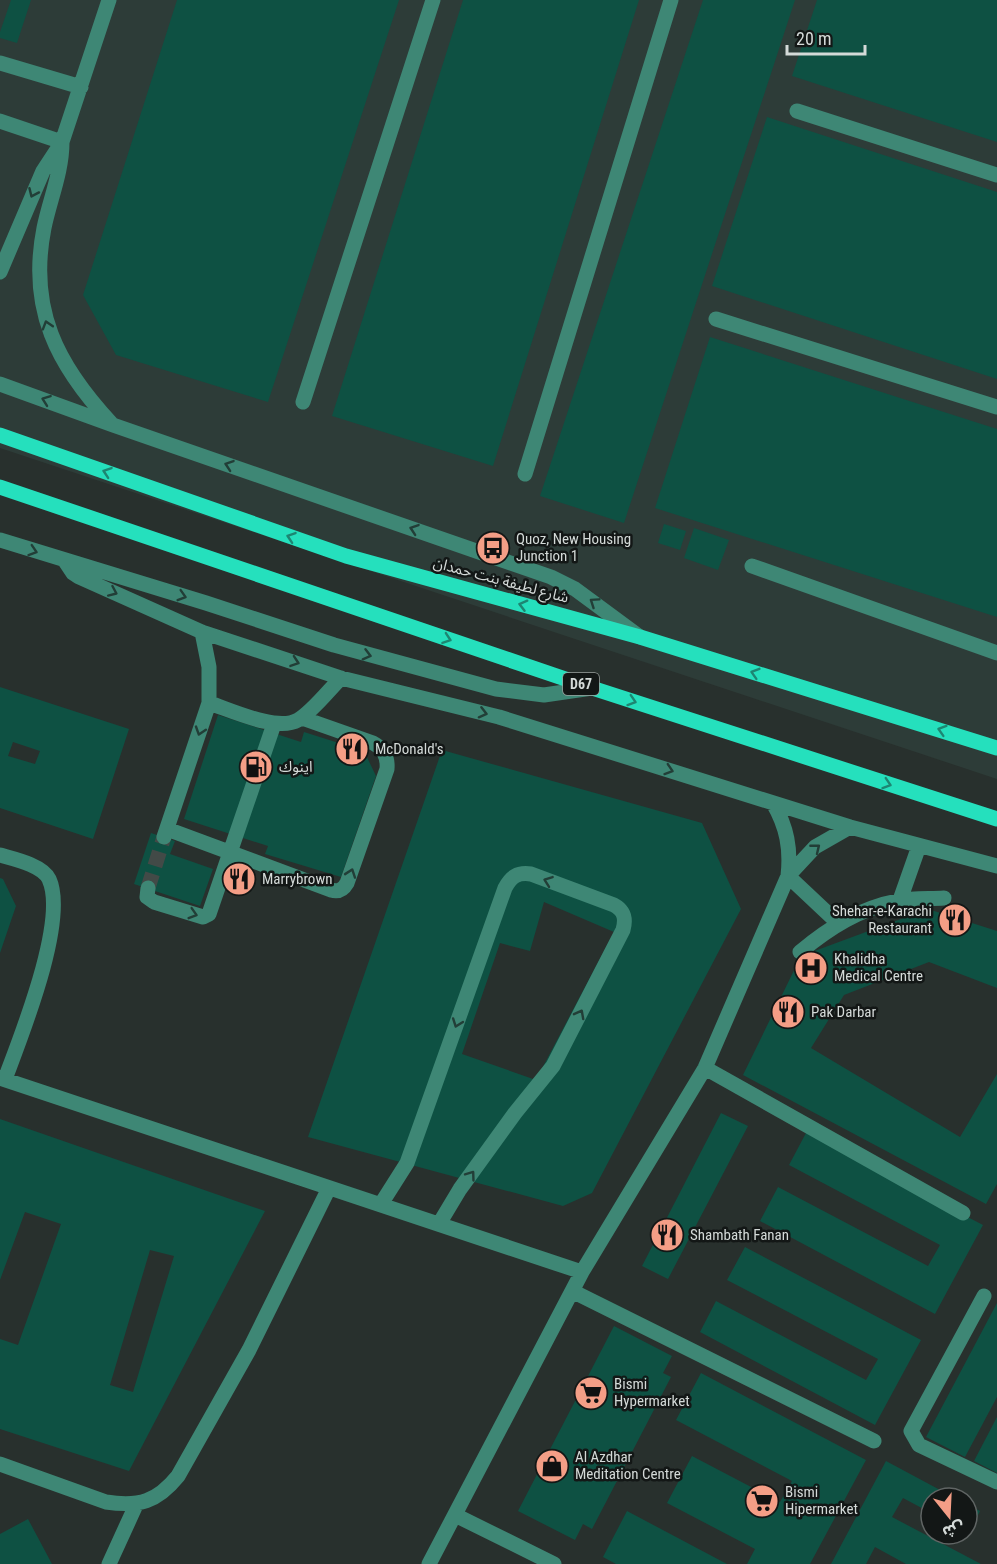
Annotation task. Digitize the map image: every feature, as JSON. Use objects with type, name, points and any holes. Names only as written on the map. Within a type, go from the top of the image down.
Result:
[{"type":"main road","name":"شارع لطيفة بنت حمدان","points":[[0,435],[346,556],[640,637],[997,748]]},
{"type":"main road","name":"D67","points":[[0,487],[592,688],[997,819]]},
{"type":"street","points":[[109,0],[62,142],[59,175],[41,247],[40,288],[48,329],[69,371],[113,425]]},
{"type":"street","points":[[303,402],[433,0]]},
{"type":"street","points":[[525,474],[671,0]]},
{"type":"street","points":[[0,63],[81,87]]},
{"type":"street","points":[[797,111],[997,175]]},
{"type":"street","points":[[0,121],[62,142]]},
{"type":"street","points":[[0,272],[43,171],[62,142]]},
{"type":"street","points":[[716,319],[997,407]]},
{"type":"street","points":[[0,384],[551,577],[575,589],[640,637]]},
{"type":"street","points":[[0,540],[334,645],[496,689],[544,695],[592,688]]},
{"type":"street","points":[[65,561],[79,577],[201,632],[341,678],[550,732],[850,827],[997,866]]},
{"type":"street","points":[[752,566],[997,652]]},
{"type":"street","points":[[201,632],[209,668],[209,703],[166,833],[230,852],[331,890],[340,890],[348,883],[387,769],[386,756],[373,742],[302,718]]},
{"type":"street","points":[[209,703],[274,724],[288,724],[302,718],[341,678]]},
{"type":"street","points":[[147,888],[147,897],[151,901],[205,917],[210,912],[274,724]]},
{"type":"street","points":[[429,1564],[582,1272],[705,1068],[788,876],[790,853],[787,831],[773,803]]},
{"type":"street","points":[[788,876],[815,847],[850,827]]},
{"type":"street","points":[[900,900],[919,846]]},
{"type":"street","points":[[0,855],[38,869],[48,877],[55,900],[53,924],[33,1003],[3,1078],[582,1272]]},
{"type":"street","points":[[381,1204],[407,1163],[505,888],[510,880],[516,875],[531,874],[614,905],[623,911],[625,917],[623,930],[553,1066],[515,1113],[460,1190],[439,1224]]},
{"type":"street","points":[[788,876],[838,923]]},
{"type":"street","points":[[800,952],[838,923],[858,913],[900,900],[944,898]]},
{"type":"street","points":[[705,1068],[963,1213]]},
{"type":"street","points":[[0,1464],[106,1502],[136,1505],[160,1494],[178,1476],[249,1350],[329,1188]]},
{"type":"street","points":[[572,1291],[874,1441]]},
{"type":"street","points":[[984,1296],[911,1431],[919,1445],[997,1482]]},
{"type":"street","points":[[109,1564],[136,1505]]},
{"type":"street","points":[[455,1515],[554,1564]]},
{"type":"shaded area","points":[[0,0],[997,0],[997,779],[0,448]]},
{"type":"building","points":[[11,0],[31,0],[17,43],[0,38]]},
{"type":"building","points":[[177,0],[399,0],[268,402],[116,355],[83,295]]},
{"type":"building","points":[[463,0],[639,0],[493,466],[332,416]]},
{"type":"building","points":[[703,0],[795,0],[624,523],[540,496]]},
{"type":"building","points":[[817,0],[997,0],[997,142],[792,76]]},
{"type":"building","points":[[767,117],[997,192],[997,379],[712,286]]},
{"type":"building","points":[[710,337],[997,429],[997,617],[655,508]]},
{"type":"building","points":[[664,524],[686,531],[680,550],[658,543]]},
{"type":"building","points":[[694,528],[729,540],[718,570],[684,558]]},
{"type":"building","points":[[0,687],[129,729],[93,839],[0,808]],"holes":[[[13,742],[40,751],[35,764],[8,756]]]},
{"type":"building","points":[[218,715],[301,742],[304,732],[364,751],[376,776],[341,877],[265,854],[268,846],[184,819]]},
{"type":"building","points":[[442,750],[702,823],[741,909],[592,1193],[563,1206],[308,1137]],"holes":[[[544,902],[614,932],[536,1080],[462,1054],[500,943],[530,951]]]},
{"type":"building","points":[[151,833],[175,841],[170,854],[213,869],[200,906],[134,884]]},
{"type":"building","points":[[0,878],[3,879],[16,906],[0,953]]},
{"type":"building","points":[[928,909],[997,931],[997,988],[929,962],[844,995],[811,1048],[960,1137],[997,1074],[997,1184],[986,1204],[743,1075],[801,956]]},
{"type":"building","points":[[721,1113],[748,1126],[668,1279],[642,1266]]},
{"type":"building","points":[[0,1119],[265,1211],[129,1471],[0,1429],[0,1339],[18,1345],[61,1224],[25,1212],[0,1280]],"holes":[[[150,1250],[174,1256],[133,1392],[110,1385]]]},
{"type":"building","points":[[806,1133],[983,1225],[935,1314],[760,1221],[778,1187],[928,1266],[940,1245],[789,1165]]},
{"type":"building","points":[[745,1247],[921,1340],[875,1425],[700,1332],[716,1301],[866,1380],[878,1359],[727,1280]]},
{"type":"building","points":[[997,1303],[997,1397],[965,1457],[926,1437]]},
{"type":"building","points":[[614,1326],[672,1356],[663,1373],[671,1377],[592,1529],[583,1524],[575,1540],[518,1511]]},
{"type":"building","points":[[701,1373],[866,1460],[810,1564],[747,1564],[755,1549],[667,1503],[692,1456],[780,1502],[792,1481],[676,1420]]},
{"type":"building","points":[[997,1417],[997,1473],[974,1461]]},
{"type":"building","points":[[886,1461],[933,1486],[919,1486],[919,1507],[903,1498],[892,1517],[919,1531],[919,1546],[947,1546],[981,1564],[906,1564],[875,1547],[866,1564],[831,1564]]},
{"type":"building","points":[[627,1511],[727,1564],[616,1564],[603,1557]]},
{"type":"building","points":[[28,1519],[52,1564],[0,1564],[0,1534]]},
{"type":"tunnel","points":[[148,888],[164,837]]},
{"type":"place","name":"Quoz, New Housing Junction 1","points":[[493,548]]},
{"type":"place","name":"McDonald's","points":[[352,749]]},
{"type":"place","name":"اينوك","points":[[256,767]]},
{"type":"place","name":"Marrybrown","points":[[239,879]]},
{"type":"place","name":"Shehar-e-Karachi Restaurant","points":[[955,920]]},
{"type":"place","name":"Khalidha Medical Centre","points":[[811,968]]},
{"type":"place","name":"Pak Darbar","points":[[788,1012]]},
{"type":"place","name":"Shambath Fanan","points":[[667,1235]]},
{"type":"place","name":"Bismi Hypermarket","points":[[591,1393]]},
{"type":"place","name":"Al Azdhar Meditation Centre","points":[[552,1466]]},
{"type":"place","name":"Bismi Hipermarket","points":[[762,1501]]}]
